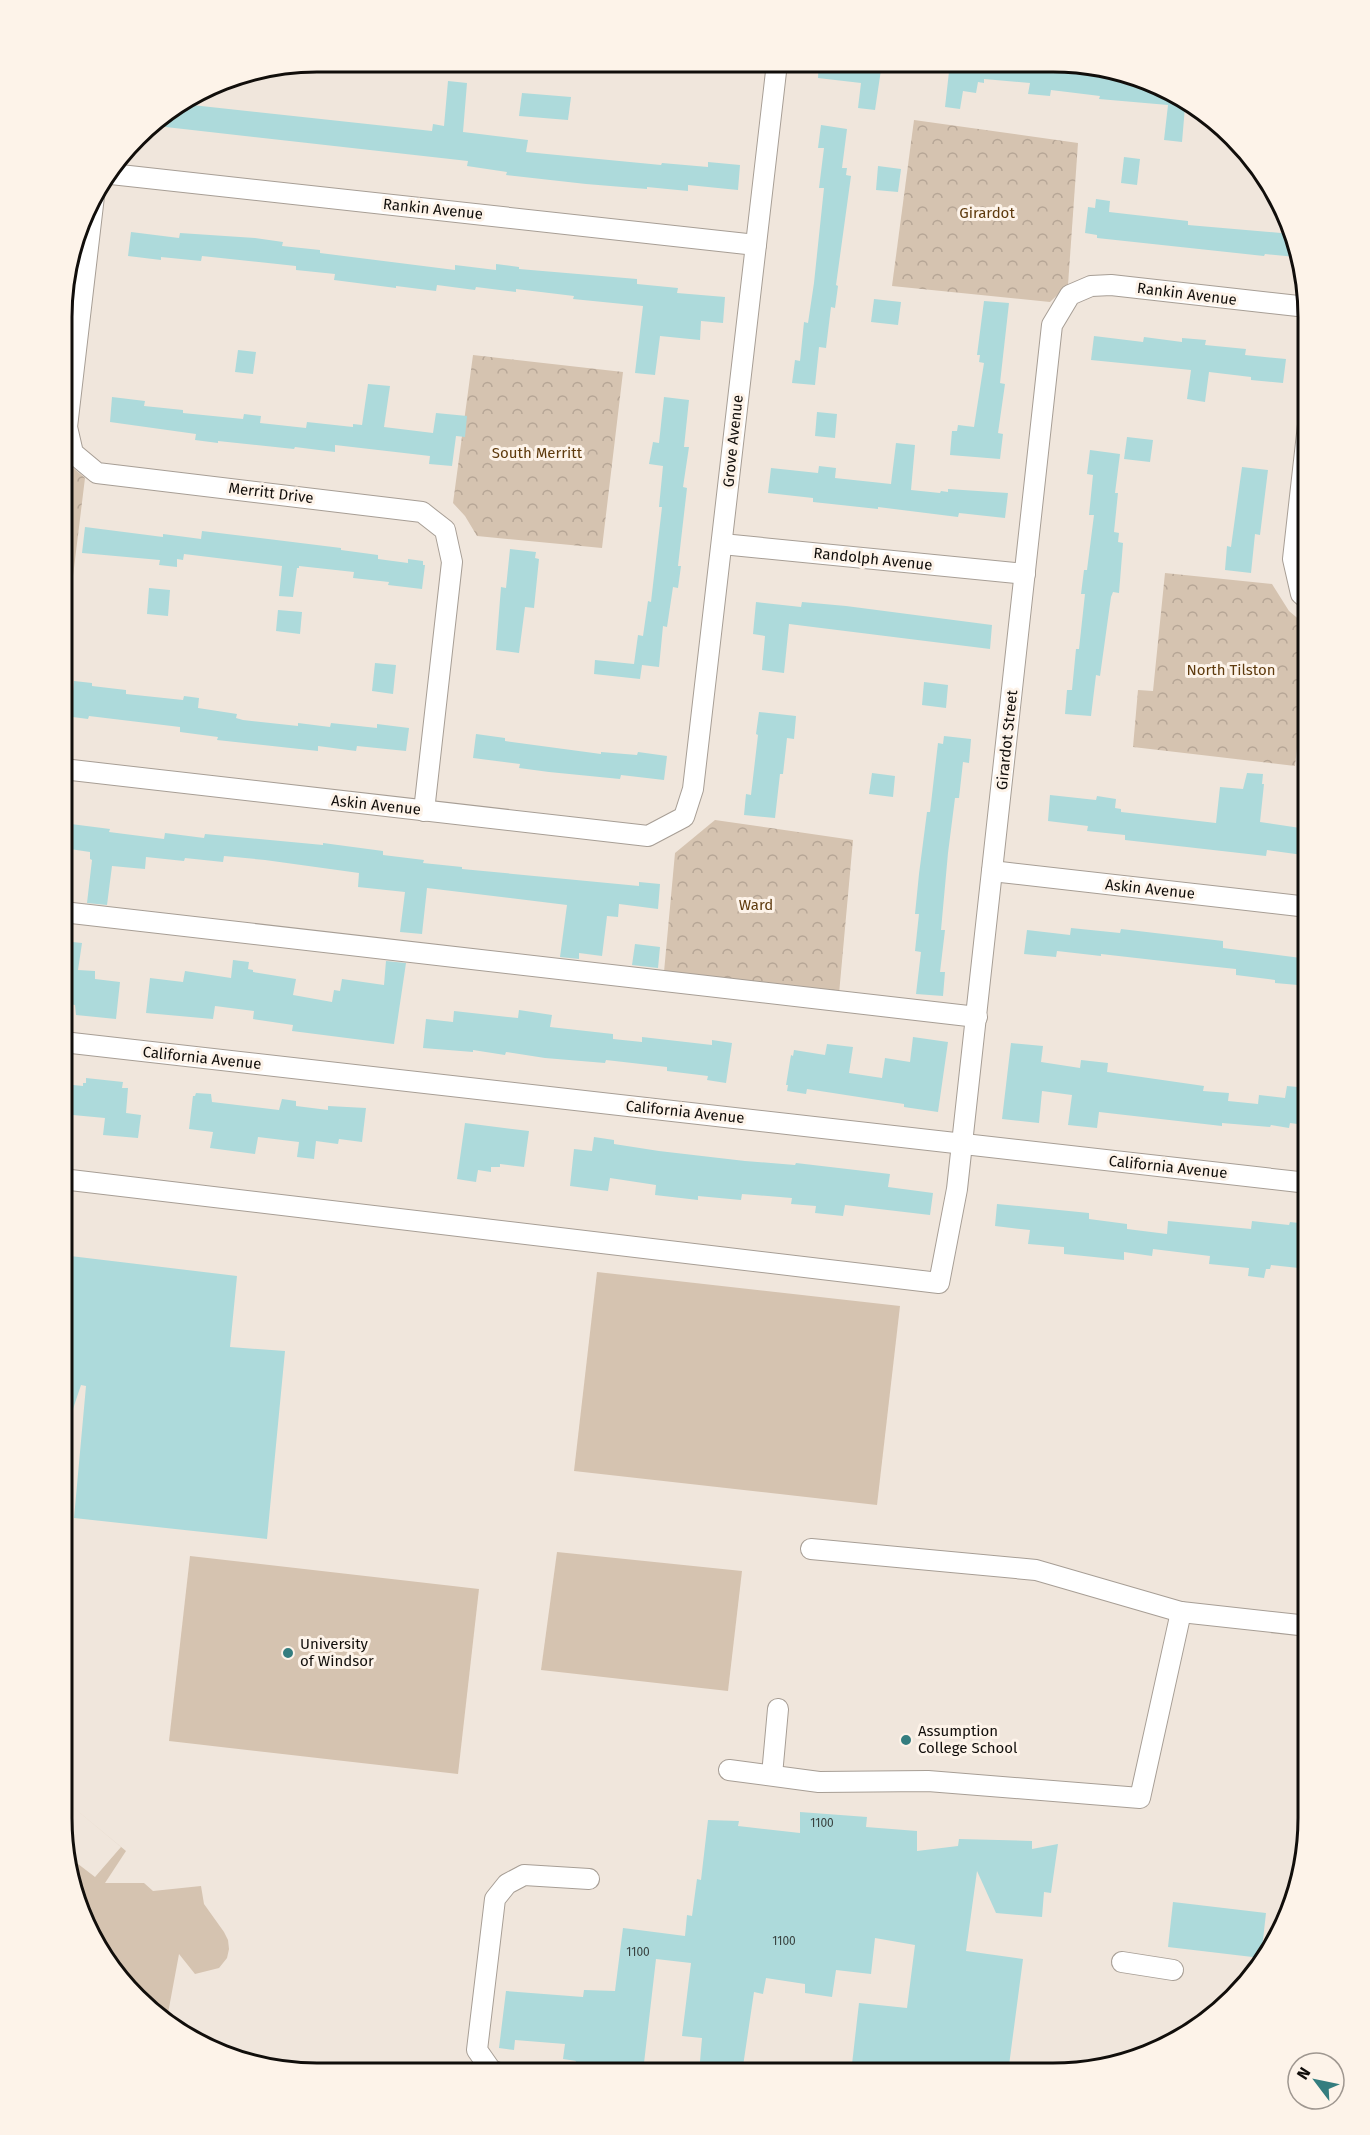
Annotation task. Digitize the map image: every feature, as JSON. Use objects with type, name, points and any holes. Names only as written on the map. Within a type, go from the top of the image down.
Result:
[{"type":"street","name":"Grove Avenue","points":[[684,817],[693,789],[776,72]]},
{"type":"street","name":"Rankin Avenue","points":[[118,175],[756,245]]},
{"type":"street","name":"Merritt Drive","points":[[72,384],[91,224]]},
{"type":"street","name":"Rankin Avenue","points":[[1070,295],[1091,286],[1111,285],[1297,306]]},
{"type":"street","name":"Girardot Street","points":[[72,1180],[939,1283],[957,1189],[1052,325],[1070,295]]},
{"type":"street","name":"Merritt Drive","points":[[72,453],[97,473],[422,512],[445,530],[452,562],[424,811]]},
{"type":"street","points":[[1298,514],[1293,559],[1298,581]]},
{"type":"street","name":"Randolph Avenue","points":[[722,544],[1025,574]]},
{"type":"street","name":"Askin Avenue","points":[[72,771],[648,836],[684,817]]},
{"type":"street","name":"Askin Avenue","points":[[992,871],[1298,906]]},
{"type":"street","points":[[72,913],[976,1017]]},
{"type":"street","name":"California Avenue","points":[[72,1043],[1298,1182]]},
{"type":"street","points":[[811,1549],[1036,1570],[1181,1612],[1298,1625]]},
{"type":"street","points":[[729,1770],[819,1782],[928,1780],[1140,1798],[1181,1612]]},
{"type":"street","points":[[772,1775],[778,1709]]},
{"type":"street","points":[[486,2063],[477,2050],[495,1899],[507,1884],[524,1875],[589,1879]]},
{"type":"street","points":[[1122,1962],[1173,1970]]},
{"type":"green space","name":"Girardot","points":[[914,120],[1078,143],[1068,285],[1050,302],[892,286]]},
{"type":"green space","name":"South Merritt","points":[[473,355],[623,372],[602,548],[477,536],[465,516],[453,503]]},
{"type":"green space","points":[[72,467],[85,478],[72,584]]},
{"type":"green space","name":"North Tilston","points":[[1165,573],[1272,584],[1289,611],[1298,619],[1298,739],[1295,766],[1133,747],[1138,690],[1153,691]]},
{"type":"green space","name":"Ward","points":[[715,820],[853,840],[839,994],[664,972],[675,853]]},
{"type":"green space","points":[[597,1272],[900,1306],[877,1505],[574,1471]]},
{"type":"green space","points":[[557,1552],[742,1571],[728,1691],[541,1670]]},
{"type":"green space","points":[[190,1556],[479,1589],[458,1774],[169,1741]]},
{"type":"green space","points":[[72,1806],[126,1851],[105,1883],[144,1883],[153,1891],[201,1886],[204,1904],[228,1940],[227,1958],[219,1968],[195,1974],[179,1954],[168,2012],[144,1991],[113,1954],[97,1926],[80,1881],[76,1863],[95,1877],[121,1847]]},
{"type":"building","points":[[818,72],[881,72],[875,110],[858,108],[861,83],[818,78]]},
{"type":"building","points":[[949,72],[1053,72],[1085,74],[1116,80],[1161,97],[1185,111],[1182,142],[1164,140],[1168,105],[1099,99],[1100,96],[1051,90],[1050,96],[1028,94],[1030,83],[984,79],[984,83],[978,82],[976,93],[963,91],[960,109],[945,107]]},
{"type":"building","points":[[448,81],[467,83],[463,132],[528,140],[526,152],[661,165],[662,163],[708,167],[708,162],[740,165],[738,190],[688,185],[688,191],[586,184],[506,175],[507,172],[467,166],[468,161],[164,127],[195,105],[432,131],[433,124],[444,126]]},
{"type":"building","points":[[522,93],[571,97],[568,120],[519,116]]},
{"type":"building","points":[[821,125],[847,129],[842,168],[847,168],[846,175],[851,176],[835,308],[831,307],[826,348],[819,347],[815,385],[792,383],[795,360],[800,361],[804,322],[808,323],[814,283],[824,188],[819,188],[824,148],[818,148]]},
{"type":"building","points":[[1124,157],[1140,159],[1137,185],[1121,183]]},
{"type":"building","points":[[878,166],[901,169],[898,192],[876,190]]},
{"type":"building","points":[[1096,199],[1110,201],[1109,212],[1188,221],[1188,225],[1283,233],[1290,256],[1265,254],[1264,256],[1097,238],[1097,235],[1085,233],[1088,207],[1095,208]]},
{"type":"building","points":[[131,232],[179,238],[180,233],[255,238],[283,242],[282,246],[320,250],[320,253],[455,270],[455,265],[496,270],[496,264],[519,267],[519,269],[637,279],[637,284],[678,288],[677,293],[725,297],[723,323],[701,321],[700,340],[660,336],[655,375],[635,373],[643,306],[573,299],[574,296],[516,289],[516,292],[476,287],[475,290],[437,285],[436,291],[396,286],[396,288],[334,280],[335,274],[296,270],[296,266],[202,256],[201,261],[128,256]]},
{"type":"building","points":[[874,299],[901,302],[898,325],[871,322]]},
{"type":"building","points":[[984,301],[1009,303],[1000,383],[1005,384],[998,433],[1003,434],[1000,459],[950,455],[952,431],[957,431],[958,425],[974,427],[984,363],[979,362],[980,355],[977,355]]},
{"type":"building","points":[[1094,336],[1143,342],[1144,337],[1182,342],[1182,338],[1206,340],[1205,345],[1246,349],[1245,355],[1286,359],[1283,383],[1209,372],[1205,402],[1187,399],[1191,370],[1091,360]]},
{"type":"building","points":[[238,350],[256,352],[253,374],[235,372]]},
{"type":"building","points":[[368,384],[390,386],[384,427],[433,433],[436,413],[467,416],[465,437],[456,436],[452,466],[429,464],[430,456],[335,445],[335,452],[218,441],[218,443],[195,440],[196,434],[110,422],[112,397],[145,401],[144,406],[183,410],[183,413],[243,419],[244,414],[261,416],[260,423],[306,428],[307,422],[353,427],[353,424],[362,425]]},
{"type":"building","points":[[664,397],[689,400],[684,447],[689,447],[683,487],[687,488],[678,566],[681,566],[678,588],[673,587],[667,627],[663,626],[659,667],[642,665],[640,679],[594,674],[595,660],[634,664],[638,635],[643,636],[648,601],[651,602],[662,507],[659,507],[663,466],[649,464],[653,442],[659,443]]},
{"type":"building","points":[[817,412],[837,414],[835,438],[815,436]]},
{"type":"building","points":[[1127,437],[1153,440],[1150,462],[1124,459]]},
{"type":"building","points":[[896,443],[915,445],[911,490],[940,493],[941,491],[948,492],[948,489],[1008,493],[1005,518],[959,513],[958,517],[878,507],[878,509],[813,502],[813,498],[768,493],[771,468],[818,473],[819,466],[836,468],[835,478],[891,484]]},
{"type":"building","points":[[1090,450],[1120,454],[1115,493],[1118,493],[1114,532],[1119,533],[1118,542],[1123,543],[1119,593],[1113,592],[1111,597],[1100,676],[1096,675],[1091,716],[1065,714],[1067,690],[1072,690],[1076,649],[1079,649],[1085,594],[1081,594],[1084,570],[1087,570],[1094,515],[1089,515],[1093,475],[1087,474]]},
{"type":"building","points":[[1242,467],[1268,470],[1260,535],[1255,534],[1251,573],[1225,570],[1227,546],[1231,547]]},
{"type":"building","points":[[85,527],[163,537],[163,534],[201,539],[202,531],[341,548],[341,550],[378,555],[378,559],[408,563],[408,559],[423,561],[425,565],[422,589],[353,578],[354,572],[299,566],[293,597],[279,596],[282,566],[184,554],[183,560],[177,559],[177,567],[159,565],[160,560],[82,553]]},
{"type":"building","points":[[510,549],[536,552],[535,558],[539,559],[534,608],[525,607],[519,653],[496,650],[501,587],[506,588]]},
{"type":"building","points":[[149,588],[170,590],[168,616],[147,614]]},
{"type":"building","points":[[756,602],[801,607],[802,602],[846,606],[992,625],[990,649],[789,624],[784,673],[762,670],[765,636],[753,634]]},
{"type":"building","points":[[278,610],[302,612],[300,634],[276,631]]},
{"type":"building","points":[[375,663],[396,665],[393,694],[372,691]]},
{"type":"building","points":[[74,681],[92,683],[92,686],[126,690],[126,694],[183,700],[184,696],[199,698],[198,708],[237,714],[236,718],[243,720],[298,726],[298,723],[330,727],[331,723],[377,728],[377,724],[409,728],[406,751],[357,746],[356,751],[318,746],[318,751],[217,740],[218,737],[180,732],[180,727],[89,716],[88,719],[72,717]]},
{"type":"building","points":[[924,682],[948,685],[946,708],[922,705]]},
{"type":"building","points":[[759,712],[796,716],[794,739],[787,738],[775,818],[744,815],[746,794],[751,795]]},
{"type":"building","points":[[476,734],[505,738],[505,741],[601,754],[601,752],[637,755],[638,752],[667,756],[664,780],[621,775],[620,779],[549,772],[519,768],[520,764],[473,758]]},
{"type":"building","points":[[944,736],[971,739],[969,763],[963,762],[959,798],[955,798],[948,853],[941,930],[945,930],[940,972],[945,972],[943,996],[916,994],[921,952],[915,951],[919,914],[915,914],[938,743],[943,744]]},
{"type":"building","points":[[872,773],[895,776],[893,797],[869,794]]},
{"type":"building","points":[[1247,773],[1263,774],[1260,822],[1298,828],[1298,854],[1267,850],[1266,856],[1125,840],[1125,835],[1087,831],[1088,826],[1048,821],[1050,795],[1096,800],[1097,796],[1116,799],[1115,808],[1121,809],[1121,812],[1216,823],[1220,787],[1243,789]]},
{"type":"building","points":[[72,824],[110,829],[109,832],[164,839],[165,833],[204,838],[205,834],[323,845],[323,843],[383,851],[383,855],[424,860],[423,863],[462,867],[462,869],[639,886],[639,882],[660,884],[658,909],[619,904],[618,917],[607,916],[602,956],[579,953],[579,959],[560,957],[567,905],[427,888],[422,934],[400,932],[405,892],[358,887],[359,873],[265,860],[224,856],[223,862],[146,857],[145,869],[112,866],[107,905],[87,903],[92,860],[90,852],[72,849]]},
{"type":"building","points":[[1071,928],[1120,933],[1121,929],[1223,941],[1223,948],[1298,958],[1298,985],[1236,975],[1236,969],[1101,954],[1101,956],[1057,951],[1056,957],[1024,954],[1027,930],[1070,935]]},
{"type":"building","points":[[72,942],[82,943],[78,970],[95,971],[95,979],[120,982],[116,1019],[76,1015],[75,1005],[72,1004]]},
{"type":"building","points":[[635,944],[660,947],[658,968],[632,965]]},
{"type":"building","points":[[233,960],[249,962],[248,969],[253,972],[296,979],[293,995],[332,1002],[334,990],[340,991],[342,979],[384,985],[386,961],[406,963],[394,1044],[292,1031],[293,1025],[253,1019],[254,1011],[215,1006],[213,1019],[146,1013],[150,978],[183,982],[185,971],[231,978]]},
{"type":"building","points":[[519,1010],[552,1015],[550,1027],[613,1034],[613,1039],[642,1042],[642,1037],[712,1045],[712,1040],[732,1043],[726,1083],[707,1080],[708,1076],[667,1071],[667,1067],[606,1060],[605,1063],[545,1058],[506,1052],[505,1055],[473,1050],[473,1052],[423,1048],[426,1019],[453,1022],[454,1011],[518,1018]]},
{"type":"building","points":[[913,1037],[948,1042],[938,1112],[904,1107],[904,1104],[807,1089],[806,1094],[787,1091],[791,1055],[793,1056],[794,1050],[825,1055],[827,1044],[853,1047],[849,1073],[882,1078],[885,1058],[910,1062]]},
{"type":"building","points":[[1011,1043],[1043,1046],[1041,1062],[1080,1068],[1081,1060],[1108,1063],[1107,1072],[1204,1086],[1203,1091],[1229,1093],[1228,1101],[1258,1104],[1259,1095],[1285,1098],[1287,1086],[1298,1087],[1298,1124],[1290,1123],[1289,1128],[1222,1123],[1222,1126],[1099,1112],[1097,1128],[1068,1125],[1072,1095],[1042,1091],[1039,1123],[1002,1119]]},
{"type":"building","points":[[86,1078],[123,1082],[122,1088],[128,1088],[126,1113],[141,1115],[138,1138],[103,1135],[105,1118],[72,1115],[72,1085],[83,1086],[83,1083],[86,1083]]},
{"type":"building","points":[[196,1093],[211,1094],[212,1102],[279,1110],[282,1099],[296,1101],[296,1106],[328,1110],[328,1106],[366,1108],[362,1142],[339,1139],[338,1144],[316,1141],[314,1159],[297,1157],[299,1142],[258,1137],[255,1154],[210,1148],[213,1132],[189,1129],[193,1096]]},
{"type":"building","points":[[465,1123],[529,1131],[524,1167],[500,1164],[500,1167],[491,1167],[491,1172],[478,1170],[476,1182],[457,1179]]},
{"type":"building","points":[[594,1137],[614,1140],[614,1144],[659,1151],[890,1174],[888,1187],[933,1193],[930,1215],[845,1205],[843,1216],[815,1213],[816,1206],[791,1204],[792,1198],[742,1194],[741,1200],[698,1196],[698,1200],[655,1195],[656,1185],[610,1178],[608,1191],[570,1186],[574,1149],[592,1151]]},
{"type":"building","points":[[997,1204],[1089,1213],[1089,1219],[1127,1224],[1127,1229],[1167,1234],[1168,1221],[1251,1229],[1252,1221],[1289,1225],[1290,1222],[1298,1223],[1298,1268],[1271,1265],[1270,1269],[1266,1269],[1264,1278],[1248,1276],[1249,1268],[1209,1264],[1210,1256],[1153,1249],[1152,1256],[1124,1252],[1124,1260],[1064,1254],[1064,1247],[1028,1244],[1030,1230],[995,1226]]},
{"type":"building","points":[[72,1256],[237,1276],[230,1347],[285,1351],[267,1539],[74,1518],[86,1386],[81,1385],[72,1412]]},
{"type":"building","points":[[800,1812],[867,1817],[866,1827],[917,1831],[917,1851],[958,1846],[959,1839],[1032,1841],[1032,1849],[1058,1844],[1051,1893],[1044,1892],[1042,1917],[996,1913],[977,1871],[966,1951],[1023,1959],[1009,2063],[852,2063],[859,2003],[907,2008],[915,1945],[875,1938],[871,1974],[836,1970],[832,1997],[805,1993],[805,1984],[766,1978],[763,1994],[754,1992],[743,2063],[700,2063],[702,2038],[682,2036],[691,1963],[656,1959],[644,2063],[576,2063],[576,2061],[563,2059],[565,2044],[515,2040],[514,2050],[499,2048],[506,1991],[583,1997],[584,1990],[615,1991],[623,1928],[685,1936],[687,1915],[692,1916],[697,1879],[701,1880],[708,1820],[739,1821],[738,1826],[800,1833]]},
{"type":"building","points":[[1173,1902],[1266,1913],[1263,1944],[1255,1957],[1168,1947]]},
{"type":"place","name":"University of Windsor","points":[[288,1653]]},
{"type":"place","name":"Assumption College School","points":[[906,1740]]}]
